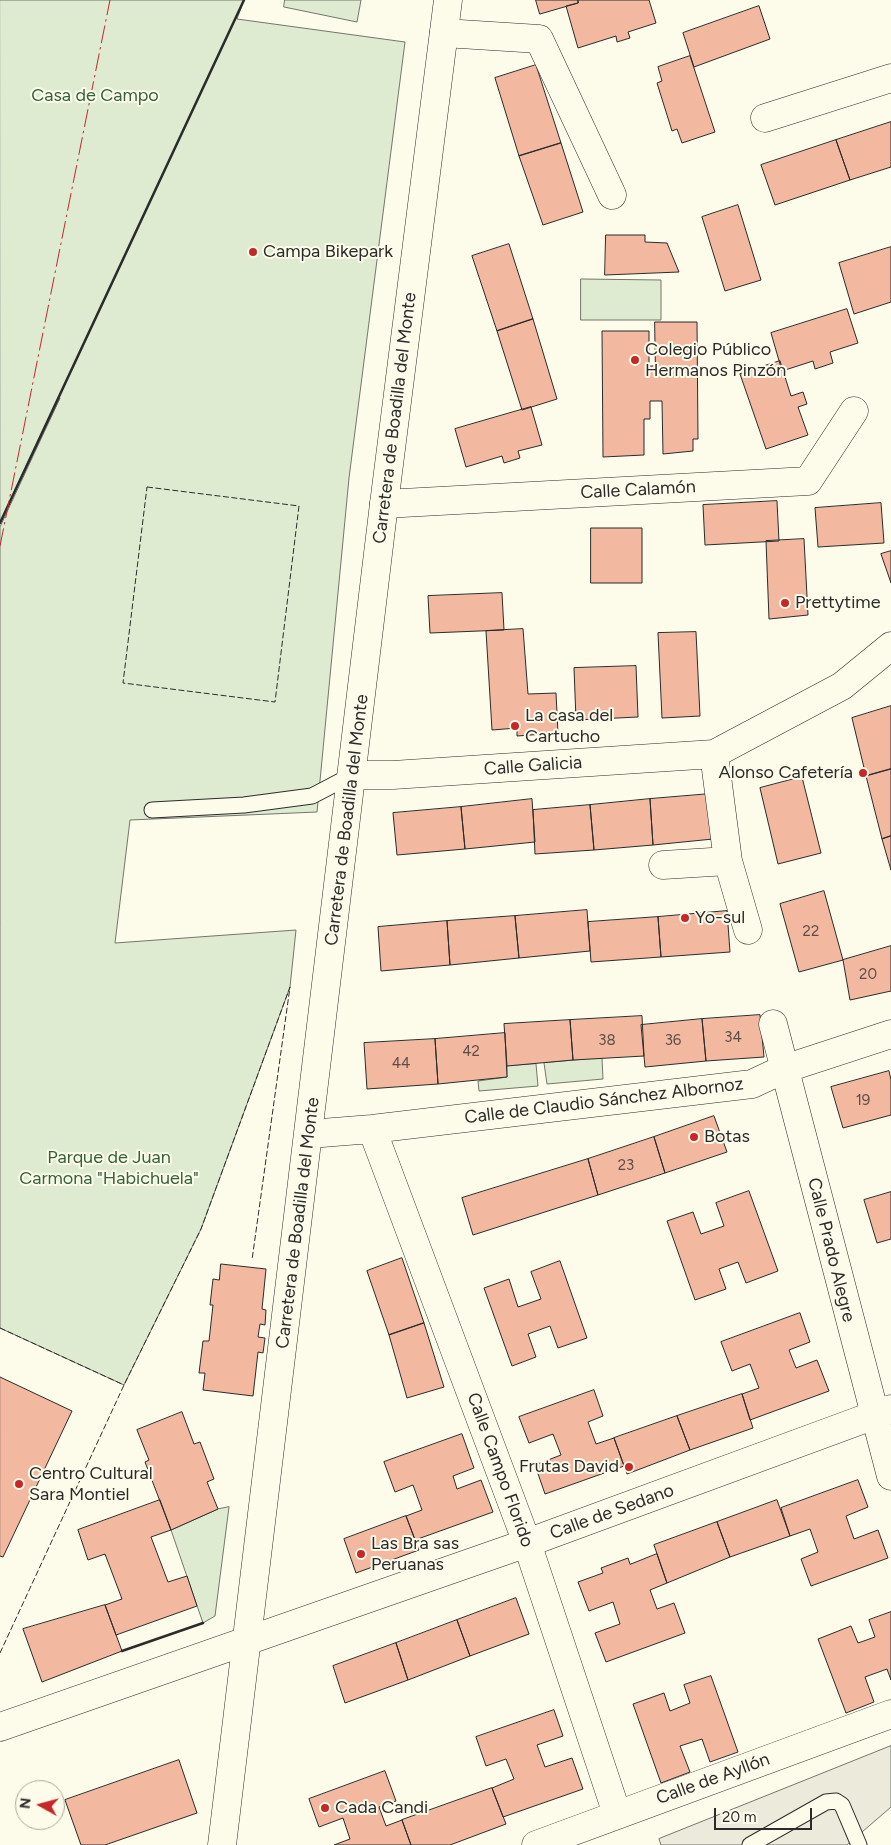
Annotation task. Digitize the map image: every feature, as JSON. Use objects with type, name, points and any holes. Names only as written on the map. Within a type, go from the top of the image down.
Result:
[{"type":"street","name":"Carretera de Boadilla del Monte","points":[[222,1845],[384,504],[448,0]]},
{"type":"street","points":[[444,33],[539,39],[612,195]]},
{"type":"street","points":[[765,118],[891,78]]},
{"type":"street","name":"Calle Calamón","points":[[384,504],[808,481],[854,411]]},
{"type":"street","name":"Calle Galicia","points":[[352,775],[394,775],[714,754],[842,686],[891,646]]},
{"type":"street","points":[[714,754],[728,861],[748,930]]},
{"type":"street","points":[[663,865],[728,861]]},
{"type":"street","name":"Calle Prado Alegre","points":[[773,1024],[784,1069],[882,1413],[891,1476]]},
{"type":"street","name":"Calle de Claudio Sánchez Albornoz","points":[[309,1134],[372,1129],[752,1084],[784,1069],[891,1034]]},
{"type":"street","name":"Calle Campo Florido","points":[[372,1129],[528,1543],[617,1814]]},
{"type":"street","name":"Calle de Sedano","points":[[247,1641],[528,1543],[882,1413]]},
{"type":"street","points":[[0,1727],[247,1641]]},
{"type":"street","name":"Calle de Ayllón","points":[[536,1845],[891,1714]]},
{"type":"lane","points":[[152,810],[244,805],[312,796],[352,775]]},
{"type":"lane","points":[[750,1845],[826,1802],[836,1801],[842,1805],[859,1845]]},
{"type":"green space","points":[[0,0],[244,0],[237,19],[405,42],[349,478],[317,812],[130,820],[115,943],[296,930],[290,987],[201,1229],[124,1385],[0,1328],[0,527],[60,398],[0,523]]},
{"type":"green space","points":[[285,0],[361,0],[357,22],[284,7]]},
{"type":"green space","points":[[581,279],[661,280],[661,320],[581,320]]},
{"type":"green space","points":[[602,1058],[603,1079],[547,1084],[544,1063]]},
{"type":"green space","points":[[536,1064],[538,1086],[479,1091],[478,1081],[507,1077],[507,1066]]},
{"type":"green space","points":[[229,1507],[215,1616],[203,1623],[171,1530],[218,1509]]},
{"type":"shaded area","points":[[891,1746],[891,1807],[847,1845],[661,1845],[659,1839]]},
{"type":"building","points":[[536,0],[578,0],[578,3],[540,14]]},
{"type":"building","points":[[578,0],[649,0],[656,23],[628,32],[630,38],[617,42],[616,36],[578,48],[566,6],[578,3]]},
{"type":"building","points":[[759,6],[770,39],[694,67],[683,33]]},
{"type":"building","points":[[690,56],[715,132],[682,143],[677,129],[672,131],[657,83],[662,81],[658,67]]},
{"type":"building","points":[[536,65],[561,143],[519,156],[495,78]]},
{"type":"building","points":[[891,122],[891,167],[850,180],[836,140]]},
{"type":"building","points":[[836,140],[850,180],[775,205],[761,165]]},
{"type":"building","points":[[561,143],[583,212],[543,225],[519,156]]},
{"type":"building","points":[[738,205],[761,280],[725,291],[702,217]]},
{"type":"building","points":[[606,235],[645,235],[645,242],[667,243],[679,272],[605,275]]},
{"type":"building","points":[[509,244],[533,319],[497,331],[472,256]]},
{"type":"building","points":[[891,247],[891,302],[854,314],[839,263]]},
{"type":"building","points":[[847,309],[858,343],[830,352],[833,363],[815,369],[813,361],[782,371],[771,333]]},
{"type":"building","points":[[533,319],[557,399],[522,410],[497,331]]},
{"type":"building","points":[[655,322],[697,322],[698,439],[693,439],[693,451],[663,454],[662,401],[650,401],[650,419],[644,419],[644,455],[603,457],[602,331],[649,331],[649,366],[655,366]]},
{"type":"building","points":[[780,361],[791,396],[803,392],[807,404],[798,407],[808,435],[766,449],[740,374]]},
{"type":"building","points":[[531,407],[542,445],[518,451],[520,458],[504,463],[502,456],[466,467],[455,429]]},
{"type":"building","points":[[777,501],[779,541],[705,545],[703,505]]},
{"type":"building","points":[[881,503],[884,543],[818,547],[815,508]]},
{"type":"building","points":[[591,528],[642,528],[642,583],[591,583]]},
{"type":"building","points":[[804,539],[808,615],[769,619],[766,541]]},
{"type":"building","points":[[891,551],[891,583],[881,554]]},
{"type":"building","points":[[502,593],[504,630],[430,633],[428,596]]},
{"type":"building","points":[[523,629],[528,694],[556,693],[558,733],[517,736],[517,728],[492,730],[486,631]]},
{"type":"building","points":[[696,632],[700,716],[662,718],[658,633]]},
{"type":"building","points":[[636,666],[638,717],[576,720],[574,668]]},
{"type":"building","points":[[891,706],[891,769],[866,776],[852,718]]},
{"type":"building","points":[[891,769],[891,836],[882,839],[866,776]]},
{"type":"building","points":[[802,777],[821,853],[778,864],[760,788]]},
{"type":"building","points":[[710,794],[713,839],[653,845],[650,799]]},
{"type":"building","points":[[532,799],[535,842],[465,849],[461,807]]},
{"type":"building","points":[[650,799],[653,845],[594,850],[590,805]]},
{"type":"building","points":[[590,805],[594,850],[535,854],[533,810]]},
{"type":"building","points":[[461,807],[465,849],[397,855],[393,813]]},
{"type":"building","points":[[891,836],[891,870],[882,839]]},
{"type":"building","points":[[824,891],[843,960],[799,972],[780,904]]},
{"type":"building","points":[[587,910],[590,951],[519,958],[515,916]]},
{"type":"building","points":[[727,911],[730,952],[661,957],[658,917]]},
{"type":"building","points":[[515,916],[519,958],[450,965],[447,921]]},
{"type":"building","points":[[658,917],[661,957],[591,962],[588,922]]},
{"type":"building","points":[[447,921],[450,965],[381,971],[378,927]]},
{"type":"building","points":[[891,946],[891,991],[850,1000],[843,960]]},
{"type":"building","points":[[760,1015],[764,1057],[706,1061],[702,1019]]},
{"type":"building","points":[[642,1016],[644,1056],[573,1060],[570,1020]]},
{"type":"building","points":[[702,1019],[706,1061],[645,1067],[641,1025]]},
{"type":"building","points":[[570,1020],[573,1060],[507,1066],[504,1024]]},
{"type":"building","points":[[505,1033],[507,1077],[438,1084],[435,1039]]},
{"type":"building","points":[[435,1039],[438,1084],[367,1089],[364,1043]]},
{"type":"building","points":[[889,1071],[891,1080],[891,1115],[843,1128],[831,1087]]},
{"type":"building","points":[[714,1116],[727,1152],[665,1173],[654,1137]]},
{"type":"building","points":[[654,1137],[665,1173],[598,1195],[588,1159]]},
{"type":"building","points":[[588,1159],[598,1195],[473,1235],[462,1198]]},
{"type":"building","points":[[749,1191],[778,1271],[746,1283],[738,1262],[719,1269],[726,1289],[695,1300],[667,1221],[693,1212],[701,1234],[724,1226],[716,1203]]},
{"type":"building","points":[[891,1192],[891,1239],[877,1243],[864,1200]]},
{"type":"building","points":[[402,1258],[424,1323],[389,1335],[367,1271]]},
{"type":"building","points":[[560,1261],[587,1338],[558,1348],[550,1326],[528,1334],[536,1357],[512,1366],[484,1288],[509,1279],[518,1307],[541,1299],[531,1272]]},
{"type":"building","points":[[221,1264],[266,1269],[262,1309],[266,1310],[265,1325],[260,1324],[258,1337],[265,1338],[263,1353],[258,1352],[253,1396],[203,1390],[205,1373],[199,1373],[203,1341],[209,1341],[213,1305],[210,1305],[213,1279],[219,1280]]},
{"type":"building","points":[[800,1313],[810,1342],[789,1350],[796,1368],[817,1360],[829,1391],[750,1420],[742,1394],[759,1388],[750,1364],[732,1371],[721,1342]]},
{"type":"building","points":[[424,1323],[444,1387],[407,1398],[389,1335]]},
{"type":"building","name":"Centro Cultural Sara Montiel","points":[[0,1377],[72,1411],[3,1557],[0,1556]]},
{"type":"building","points":[[594,1390],[603,1416],[588,1422],[596,1444],[614,1438],[624,1466],[545,1494],[535,1465],[561,1455],[553,1434],[529,1443],[519,1417]]},
{"type":"building","points":[[742,1394],[753,1428],[690,1450],[677,1416]]},
{"type":"building","points":[[182,1412],[194,1444],[200,1442],[214,1479],[207,1482],[218,1509],[171,1530],[145,1462],[149,1460],[137,1430]]},
{"type":"building","points":[[677,1416],[690,1450],[627,1474],[614,1438]]},
{"type":"building","points":[[462,1434],[474,1468],[453,1476],[457,1489],[481,1480],[493,1512],[415,1540],[406,1516],[422,1510],[413,1485],[395,1492],[384,1462]]},
{"type":"building","points":[[858,1480],[868,1507],[846,1516],[854,1539],[878,1530],[888,1558],[811,1586],[801,1559],[818,1552],[810,1529],[790,1536],[781,1508]]},
{"type":"building","points":[[160,1500],[171,1530],[151,1537],[168,1582],[187,1576],[197,1606],[116,1635],[105,1605],[122,1599],[105,1554],[88,1560],[78,1530]]},
{"type":"building","points":[[777,1500],[790,1536],[730,1557],[717,1522]]},
{"type":"building","points":[[406,1516],[419,1550],[356,1573],[344,1539]]},
{"type":"building","points":[[717,1522],[730,1557],[667,1583],[654,1545]]},
{"type":"building","points":[[657,1554],[667,1583],[650,1590],[657,1609],[674,1603],[685,1633],[606,1662],[595,1633],[620,1624],[613,1602],[589,1611],[578,1582],[603,1573],[601,1568],[628,1558],[630,1564]]},
{"type":"building","points":[[516,1598],[529,1634],[470,1656],[457,1620]]},
{"type":"building","points":[[105,1605],[122,1651],[42,1682],[23,1629]]},
{"type":"building","points":[[891,1612],[891,1680],[887,1669],[865,1677],[874,1702],[846,1713],[818,1639],[851,1626],[858,1643],[875,1637],[869,1620]]},
{"type":"building","points":[[457,1620],[470,1656],[408,1680],[396,1643]]},
{"type":"building","points":[[396,1643],[408,1680],[345,1703],[333,1666]]},
{"type":"building","points":[[711,1676],[738,1752],[710,1762],[702,1739],[680,1746],[690,1772],[661,1783],[633,1704],[664,1693],[670,1711],[690,1703],[684,1685]]},
{"type":"building","points":[[554,1710],[563,1736],[537,1745],[545,1767],[572,1758],[583,1789],[503,1817],[492,1788],[514,1779],[506,1759],[486,1766],[476,1737]]},
{"type":"building","points":[[179,1760],[197,1813],[105,1845],[81,1845],[65,1800]]},
{"type":"building","points":[[385,1771],[396,1801],[379,1807],[386,1826],[402,1820],[411,1845],[334,1845],[350,1839],[343,1818],[319,1827],[309,1799]]},
{"type":"building","points":[[492,1788],[506,1824],[450,1845],[411,1845],[402,1820]]},
{"type":"fence","points":[[147,487],[299,506],[275,702],[123,683],[147,487]]},
{"type":"fence","points":[[0,1653],[124,1385],[201,1229],[290,987],[252,1260]]},
{"type":"fence","points":[[0,1328],[124,1385]]},
{"type":"wall","points":[[0,523],[244,0]]},
{"type":"wall","points":[[122,1651],[203,1623]]},
{"type":"power","points":[[0,546],[110,0]]},
{"type":"place","name":"Campa Bikepark","points":[[253,252]]},
{"type":"place","name":"Colegio Público Hermanos Pinzón","points":[[635,360]]},
{"type":"place","name":"Prettytime","points":[[785,603]]},
{"type":"place","name":"La casa del Cartucho","points":[[515,726]]},
{"type":"place","name":"Alonso Cafetería","points":[[863,773]]},
{"type":"place","name":"Yo-sul","points":[[685,918]]},
{"type":"place","name":"Botas","points":[[694,1137]]},
{"type":"place","name":"Frutas David","points":[[629,1467]]},
{"type":"place","name":"Centro Cultural Sara Montiel","points":[[19,1484]]},
{"type":"place","name":"Las Bra sas Peruanas","points":[[361,1554]]},
{"type":"place","name":"Cada Candi","points":[[325,1808]]},
{"type":"park label","name":"Casa de Campo","points":[[95,96]]},
{"type":"park label","name":"Parque de Juan Carmona \"Habichuela\"","points":[[109,1168]]}]
